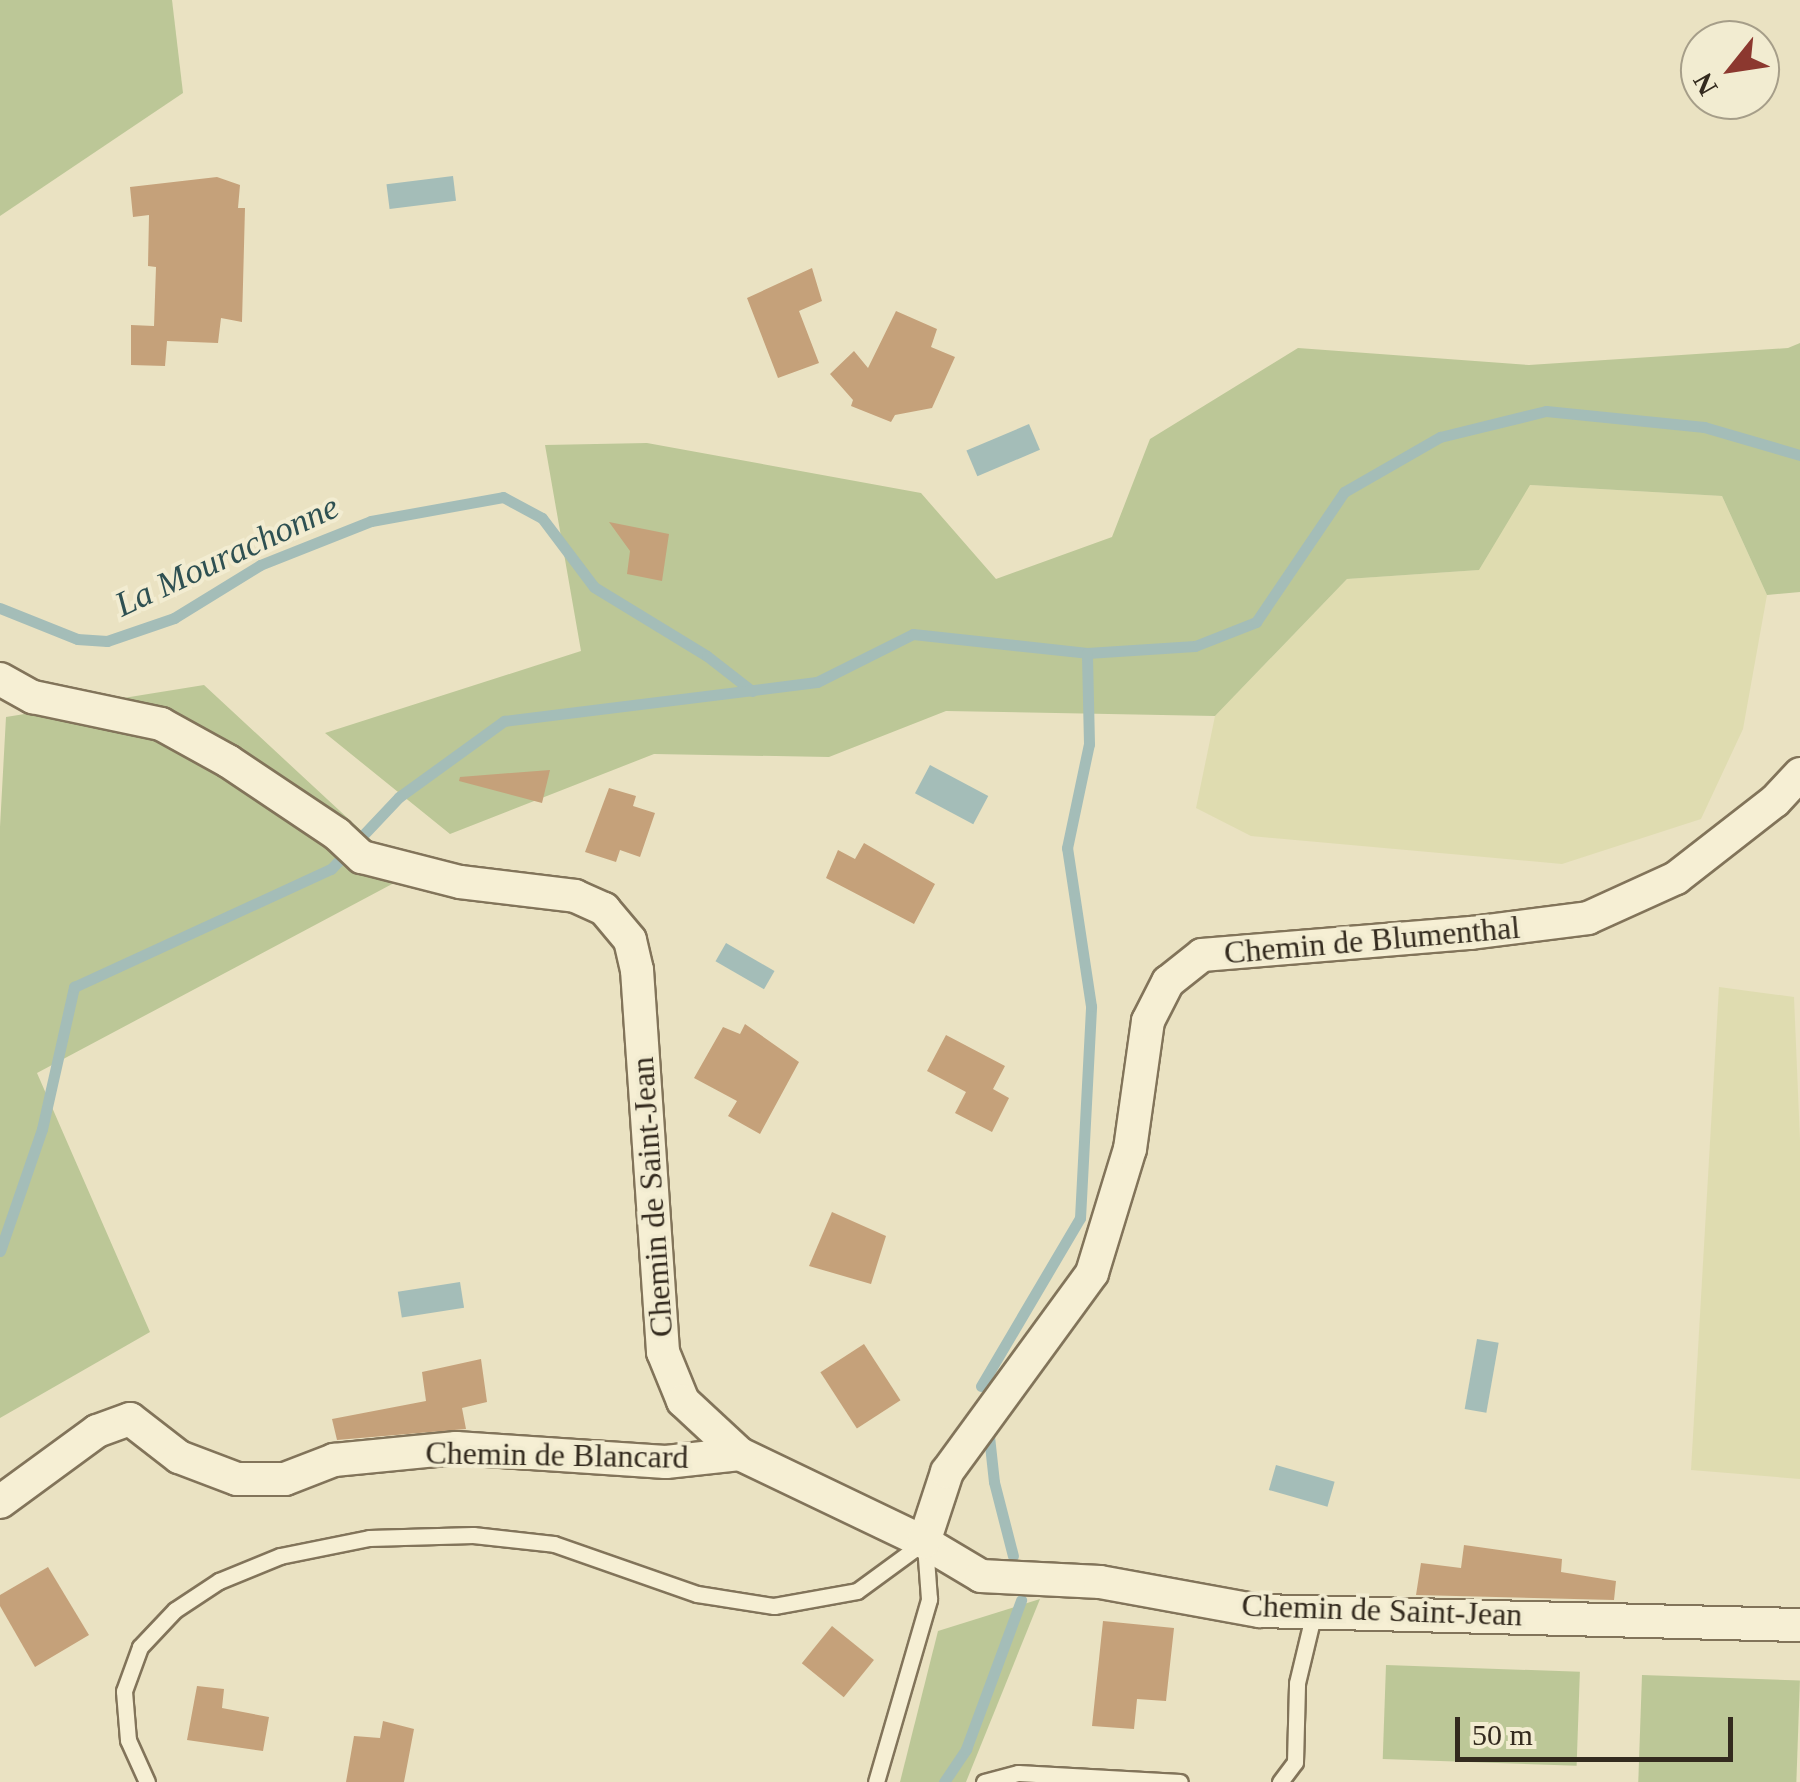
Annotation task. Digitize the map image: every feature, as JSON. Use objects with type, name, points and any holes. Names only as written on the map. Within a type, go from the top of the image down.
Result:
[{"type":"street","name":"Chemin de Saint-Jean","points":[[0,679],[33,698],[161,724],[228,761],[337,834],[362,857],[460,882],[575,896],[604,908],[630,940],[637,970],[663,1352],[683,1402],[740,1454],[924,1542],[982,1576],[1100,1582],[1260,1611],[1800,1624]]},
{"type":"street","name":"Chemin de Blumenthal","points":[[924,1542],[947,1472],[1092,1273],[1130,1148],[1148,1021],[1168,982],[1202,955],[1471,933],[1588,918],[1676,878],[1775,801],[1800,774]]},
{"type":"street","name":"Chemin de Blancard","points":[[0,1502],[97,1431],[130,1418],[179,1457],[237,1479],[285,1479],[334,1460],[456,1448],[666,1462],[740,1454]]},
{"type":"lane","points":[[147,1782],[128,1740],[124,1691],[140,1647],[174,1610],[219,1582],[280,1556],[369,1538],[473,1535],[554,1544],[697,1594],[774,1606],[857,1591],[924,1542]]},
{"type":"lane","points":[[876,1782],[929,1600],[924,1542]]},
{"type":"lane","points":[[1280,1782],[1295,1762],[1297,1683],[1314,1612]]},
{"type":"lane","points":[[984,1782],[1018,1773],[1180,1782]]},
{"type":"shaded area","points":[[1529,485],[1722,496],[1767,595],[1743,729],[1701,819],[1562,864],[1251,836],[1196,808],[1215,716],[1347,579],[1479,570]]},
{"type":"shaded area","points":[[1719,987],[1794,997],[1800,1140],[1800,1479],[1691,1470]]},
{"type":"green space","points":[[0,0],[172,0],[183,93],[0,216]]},
{"type":"green space","points":[[1800,343],[1800,592],[1767,595],[1722,496],[1530,485],[1479,570],[1347,579],[1215,716],[946,711],[829,757],[654,754],[450,834],[325,733],[581,651],[545,445],[647,443],[921,493],[996,579],[1112,537],[1150,439],[1298,348],[1529,365],[1788,348]]},
{"type":"green space","points":[[204,685],[409,875],[37,1073],[150,1332],[0,1418],[0,827],[6,717]]},
{"type":"green space","points":[[1040,1599],[966,1782],[900,1782],[938,1631]]},
{"type":"green space","points":[[1386,1665],[1580,1672],[1577,1766],[1383,1759]]},
{"type":"green space","points":[[1642,1675],[1800,1681],[1796,1782],[1638,1782]]},
{"type":"water","points":[[453,176],[456,201],[390,209],[386,184]]},
{"type":"water","points":[[1029,424],[1040,450],[977,476],[966,451]]},
{"type":"water","points":[[930,765],[988,796],[973,824],[915,793]]},
{"type":"water","points":[[726,943],[774,971],[764,989],[716,961]]},
{"type":"water","points":[[460,1282],[464,1308],[402,1318],[398,1292]]},
{"type":"water","points":[[1477,1339],[1499,1343],[1486,1413],[1465,1409]]},
{"type":"water","points":[[1276,1465],[1335,1482],[1327,1507],[1269,1490]]},
{"type":"building","points":[[217,177],[240,185],[238,208],[245,208],[242,322],[221,318],[218,343],[167,341],[165,366],[131,365],[131,325],[154,326],[156,267],[148,266],[149,215],[133,217],[130,187]]},
{"type":"building","points":[[812,268],[822,301],[799,311],[819,363],[778,378],[747,298]]},
{"type":"building","points":[[896,311],[937,329],[931,347],[955,357],[932,408],[895,415],[891,422],[851,406],[853,400],[830,374],[854,351],[868,368]]},
{"type":"building","points":[[609,522],[669,534],[662,581],[627,574],[630,551]]},
{"type":"building","points":[[550,770],[542,803],[459,781],[460,777]]},
{"type":"building","points":[[609,788],[636,796],[633,806],[655,813],[640,857],[620,850],[616,862],[585,852]]},
{"type":"building","points":[[864,843],[935,884],[914,924],[826,878],[838,850],[855,859]]},
{"type":"building","points":[[745,1024],[799,1062],[760,1134],[728,1116],[737,1101],[694,1078],[723,1027],[740,1034]]},
{"type":"building","points":[[946,1035],[1005,1066],[993,1089],[1009,1098],[992,1132],[955,1113],[966,1092],[927,1071]]},
{"type":"building","points":[[832,1212],[886,1236],[871,1284],[809,1266]]},
{"type":"building","points":[[864,1344],[900,1400],[857,1429],[820,1372]]},
{"type":"building","points":[[481,1359],[487,1402],[462,1408],[466,1429],[337,1440],[332,1419],[426,1401],[422,1372]]},
{"type":"building","points":[[1464,1545],[1562,1559],[1561,1572],[1616,1581],[1614,1600],[1416,1595],[1421,1563],[1461,1568]]},
{"type":"building","points":[[48,1567],[89,1635],[35,1667],[0,1606],[0,1595]]},
{"type":"building","points":[[1103,1621],[1174,1628],[1166,1701],[1137,1699],[1134,1729],[1092,1726]]},
{"type":"building","points":[[832,1626],[874,1660],[844,1697],[802,1663]]},
{"type":"building","points":[[197,1686],[224,1689],[222,1708],[269,1717],[263,1751],[187,1740]]},
{"type":"building","points":[[383,1721],[414,1729],[404,1782],[346,1782],[354,1736],[380,1738]]},
{"type":"waterway","name":"La Mourachonne","points":[[0,1251],[42,1129],[74,987],[331,869],[399,797],[504,721],[817,682],[913,634],[1087,653],[1195,646],[1256,622],[1344,492],[1440,437],[1546,411],[1704,427],[1800,455]]},
{"type":"waterway","name":"La Mourachonne","points":[[0,608],[77,639],[107,641],[174,618],[260,565],[371,521],[503,497],[542,518],[594,587],[707,656],[752,691]]},
{"type":"waterway","points":[[981,1386],[1080,1218],[1091,1006],[1067,848],[1089,744],[1087,653]]},
{"type":"waterway","points":[[989,1436],[994,1482],[1013,1556]]},
{"type":"waterway","points":[[944,1782],[966,1749],[1021,1600]]}]
